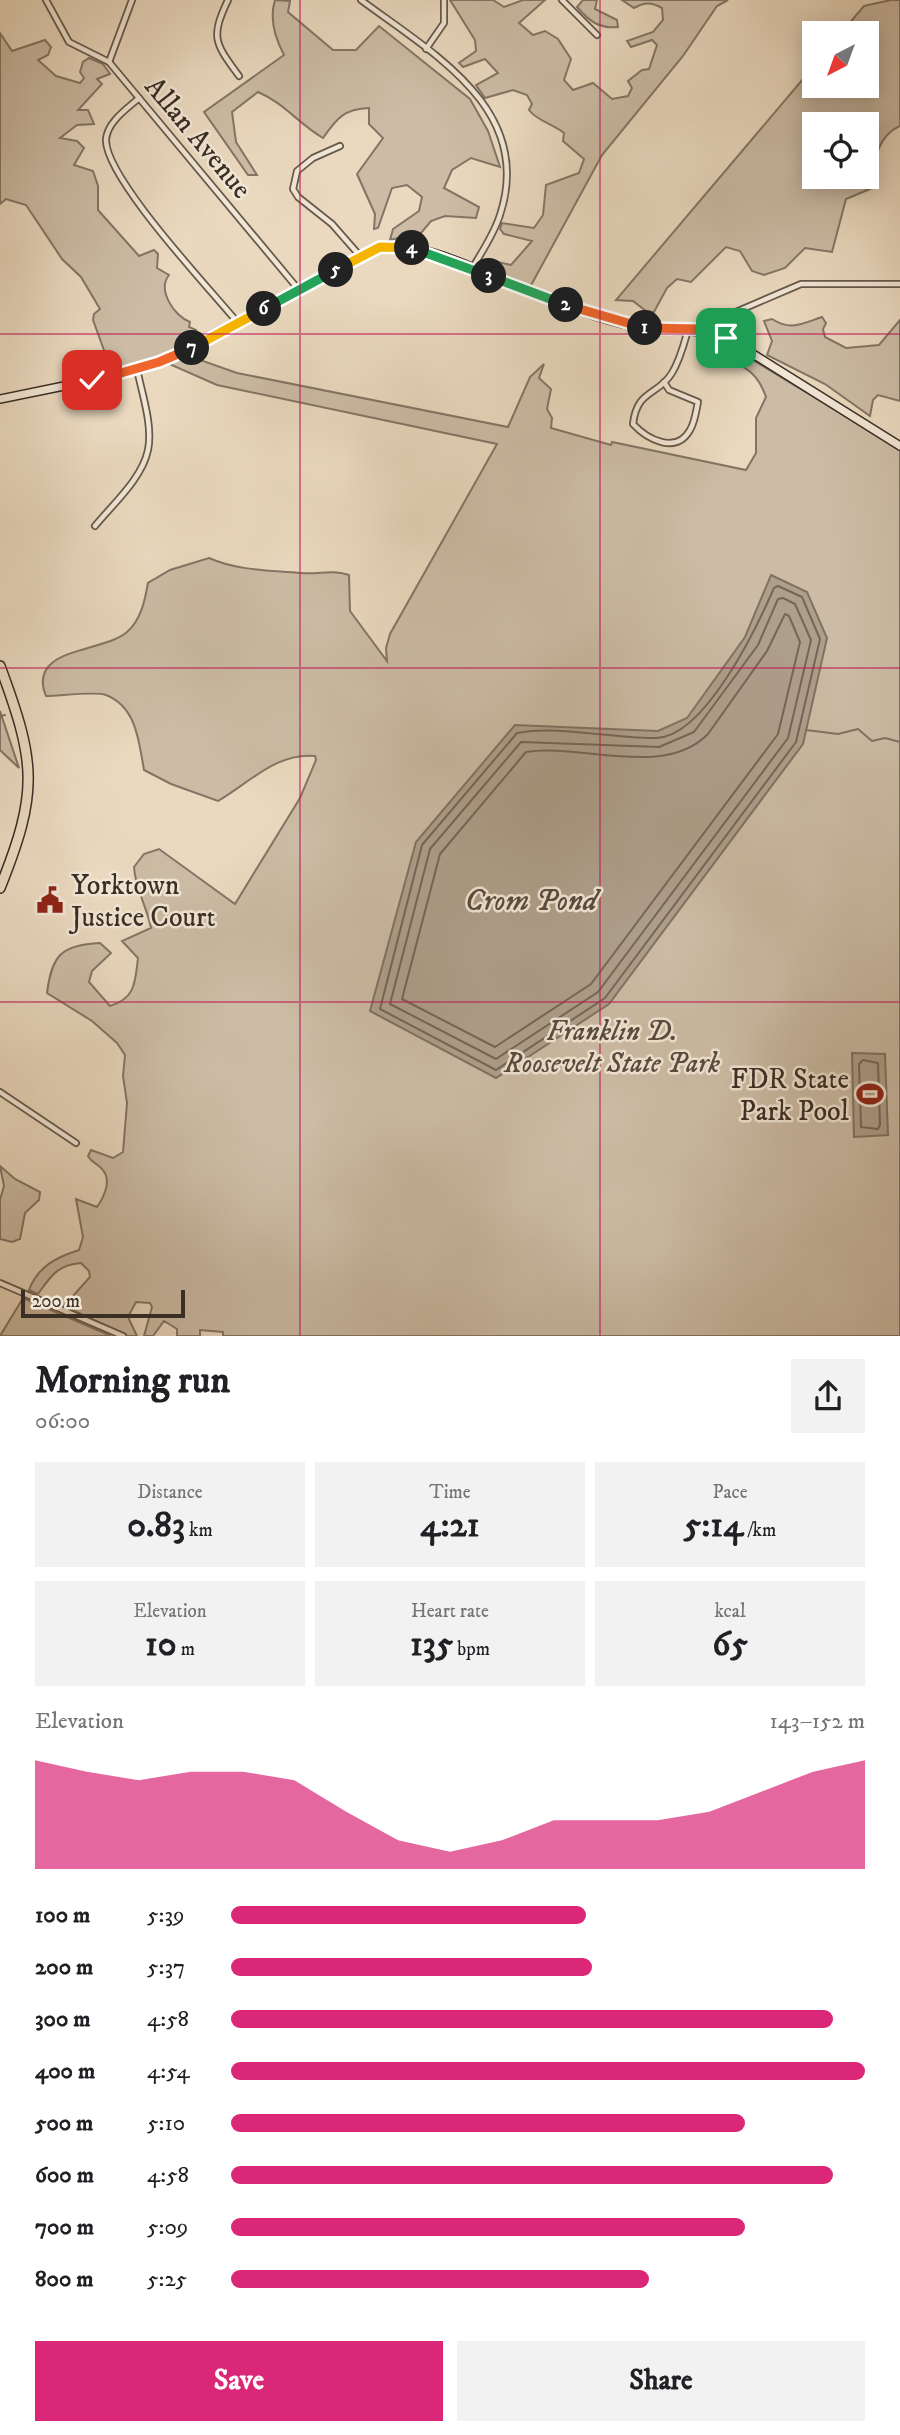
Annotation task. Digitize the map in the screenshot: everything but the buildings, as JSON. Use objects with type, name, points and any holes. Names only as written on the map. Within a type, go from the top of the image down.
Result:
[{"type":"highway","points":[[0,666],[24,735],[29,787],[21,832],[0,888]]},
{"type":"street","points":[[46,0],[69,42],[109,62]]},
{"type":"street","name":"Allan Avenue","points":[[132,0],[109,62],[299,290]]},
{"type":"street","points":[[228,0],[217,23],[215,40],[239,76]]},
{"type":"street","points":[[360,0],[426,49],[478,95],[495,120],[507,160],[506,191],[501,213],[472,269]]},
{"type":"street","points":[[426,49],[444,23],[444,0]]},
{"type":"street","points":[[562,0],[597,35]]},
{"type":"street","points":[[139,98],[109,130],[107,144],[115,164],[139,205],[238,323]]},
{"type":"street","points":[[340,146],[313,158],[297,171],[293,189],[298,197],[332,224],[360,257]]},
{"type":"street","points":[[0,398],[137,369],[172,357],[380,247],[402,246],[611,321],[653,329],[692,329],[737,344],[900,446]]},
{"type":"street","points":[[664,383],[670,390],[698,402],[692,428],[680,440],[670,444],[643,435],[633,424],[639,400],[664,383],[672,373],[692,329],[801,284],[900,284]]},
{"type":"street","points":[[95,526],[133,479],[148,450],[147,418],[137,369]]},
{"type":"street","points":[[0,1092],[76,1143]]},
{"type":"street","points":[[0,1283],[123,1336]]},
{"type":"green space","points":[[275,0],[290,1],[288,12],[333,50],[356,50],[379,26],[470,99],[488,131],[500,167],[471,158],[452,170],[444,188],[479,207],[476,218],[445,216],[431,221],[421,233],[390,240],[393,229],[419,211],[422,197],[407,185],[392,188],[378,228],[374,229],[375,214],[357,174],[383,138],[369,124],[369,108],[353,110],[342,116],[323,138],[276,102],[258,92],[232,112],[236,142],[257,175],[248,175],[204,112],[284,55],[274,28]]},
{"type":"green space","points":[[450,0],[493,0],[504,7],[523,0],[545,0],[519,23],[533,35],[545,31],[558,39],[571,59],[564,80],[573,90],[593,83],[612,99],[628,96],[632,88],[628,81],[642,70],[649,69],[657,45],[652,40],[631,47],[627,41],[653,32],[663,20],[662,8],[658,6],[648,4],[634,8],[622,0],[728,0],[717,6],[683,56],[602,155],[529,289],[486,272],[480,263],[489,260],[511,265],[532,241],[504,234],[500,229],[502,223],[534,228],[543,215],[546,185],[579,173],[584,159],[563,141],[564,133],[532,114],[529,110],[532,104],[527,95],[513,90],[485,98],[476,85],[498,73],[485,59],[463,67],[459,63],[476,51],[475,40]]},
{"type":"green space","points":[[583,0],[597,0],[595,9],[617,20],[618,27],[605,27],[590,20],[577,7]]},
{"type":"green space","points":[[900,0],[900,126],[885,137],[879,149],[879,112],[802,112],[802,189],[870,189],[846,199],[832,252],[805,248],[785,268],[764,275],[752,271],[740,251],[726,247],[691,282],[677,279],[667,288],[654,312],[646,311],[633,301],[616,300],[802,80],[802,98],[879,98],[879,21],[851,21],[864,6]]},
{"type":"green space","points":[[0,33],[12,51],[45,40],[51,47],[48,55],[38,60],[56,76],[80,83],[84,78],[80,72],[83,62],[89,58],[103,64],[110,74],[97,79],[102,84],[78,110],[88,110],[94,124],[77,125],[60,138],[77,141],[84,148],[74,165],[93,171],[98,186],[98,210],[139,256],[154,250],[158,254],[157,268],[169,275],[165,288],[169,302],[178,314],[190,322],[189,327],[196,330],[199,340],[142,364],[99,372],[94,369],[94,364],[105,353],[93,320],[94,314],[100,309],[81,277],[62,259],[26,205],[6,199],[0,204]]},
{"type":"green space","points":[[822,317],[826,323],[823,329],[825,337],[846,348],[879,345],[900,320],[900,401],[878,395],[873,400],[870,416],[825,384],[767,355],[772,341],[764,321],[772,319],[785,325],[796,325]]},
{"type":"green space","name":"Franklin D. Roosevelt State Park","points":[[713,336],[900,449],[900,1336],[223,1336],[223,1332],[200,1330],[200,1336],[177,1336],[177,1329],[164,1321],[153,1336],[144,1336],[152,1307],[150,1303],[136,1302],[128,1317],[137,1336],[127,1336],[64,1306],[90,1277],[89,1271],[81,1263],[60,1269],[38,1294],[29,1290],[49,1264],[79,1250],[83,1237],[76,1199],[97,1207],[105,1193],[105,1172],[88,1156],[91,1150],[113,1158],[123,1152],[127,1103],[123,1076],[125,1055],[117,1043],[92,1021],[47,993],[56,961],[61,954],[76,946],[100,943],[111,953],[92,971],[89,982],[110,1006],[119,1003],[133,988],[138,958],[122,941],[151,928],[134,867],[144,854],[159,849],[235,904],[300,798],[316,760],[315,756],[301,756],[276,764],[218,801],[171,784],[144,770],[135,727],[124,708],[116,701],[101,694],[46,696],[43,680],[47,668],[70,654],[116,639],[127,632],[139,616],[148,583],[170,570],[209,558],[254,569],[336,572],[349,575],[350,611],[387,661],[386,648],[390,634],[497,444],[217,385],[167,363],[189,356],[237,373],[508,427],[530,377],[544,364],[539,378],[551,389],[547,409],[552,418],[551,428],[611,445],[612,442],[746,470],[756,453],[756,418],[766,397],[755,376],[708,344]]},
{"type":"green space","points":[[0,711],[19,768],[0,750]]},
{"type":"green space","points":[[0,1166],[15,1179],[40,1192],[39,1200],[25,1213],[20,1239],[12,1242],[0,1239],[0,1200],[4,1186]]},
{"type":"green space","points":[[23,1298],[111,1336],[0,1336]]},
{"type":"water","name":"Crom Pond","points":[[771,575],[807,592],[827,638],[803,744],[609,1004],[496,1078],[370,1011],[416,842],[515,725],[658,731],[687,718],[745,637]]},
{"type":"water","name":"FDR State Park Pool","points":[[852,1053],[885,1054],[888,1135],[854,1137]]},
{"type":"waterway","points":[[0,716],[5,715]]},
{"type":"waterway","points":[[806,730],[838,734],[858,729],[872,741],[885,738],[900,742]]},
{"type":"place","name":"Yorktown Justice Court","points":[[50,900]]},
{"type":"place","name":"FDR State Park Pool","points":[[870,1094]]},
{"type":"route","points":[[92,380],[125,373],[172,357],[386,245],[427,252],[611,321],[653,329],[699,329],[726,338]]}]
